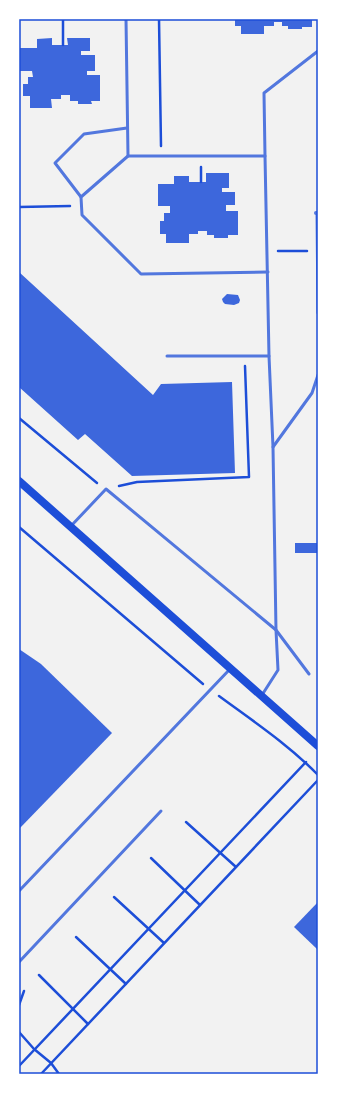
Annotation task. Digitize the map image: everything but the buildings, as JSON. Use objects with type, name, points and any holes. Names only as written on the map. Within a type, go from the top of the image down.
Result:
[{"type":"main road","points":[[19,481],[318,746]]},
{"type":"lane","points":[[126,19],[128,156]]},
{"type":"lane","points":[[262,695],[278,670],[276,630],[274,447],[269,356],[264,93],[318,51]]},
{"type":"lane","points":[[127,128],[84,134],[55,163],[81,197],[82,215],[141,274],[268,272]]},
{"type":"lane","points":[[81,197],[128,156],[265,156]]},
{"type":"lane","points":[[317,212],[318,312]]},
{"type":"lane","points":[[167,356],[269,356]]},
{"type":"lane","points":[[274,447],[312,393],[318,375]]},
{"type":"lane","points":[[70,527],[106,489],[276,630],[309,674]]},
{"type":"lane","points":[[19,891],[211,691],[231,668]]},
{"type":"lane","points":[[19,962],[161,811]]},
{"type":"path","points":[[63,19],[63,45]]},
{"type":"path","points":[[159,19],[161,156]]},
{"type":"path","points":[[201,156],[201,182]]},
{"type":"path","points":[[19,207],[82,206]]},
{"type":"path","points":[[267,251],[317,251]]},
{"type":"path","points":[[19,418],[106,489],[137,482],[249,478],[244,356]]},
{"type":"path","points":[[19,527],[211,691],[258,724],[306,762],[318,775]]},
{"type":"path","points":[[19,1066],[306,762]]},
{"type":"path","points":[[41,1074],[318,780]]},
{"type":"path","points":[[186,822],[236,868]]},
{"type":"path","points":[[151,858],[200,905]]},
{"type":"path","points":[[114,897],[164,943]]},
{"type":"path","points":[[76,937],[126,984]]},
{"type":"path","points":[[39,975],[88,1024]]},
{"type":"path","points":[[19,1005],[24,991]]},
{"type":"path","points":[[19,1032],[34,1049],[51,1063],[59,1074]]}]
